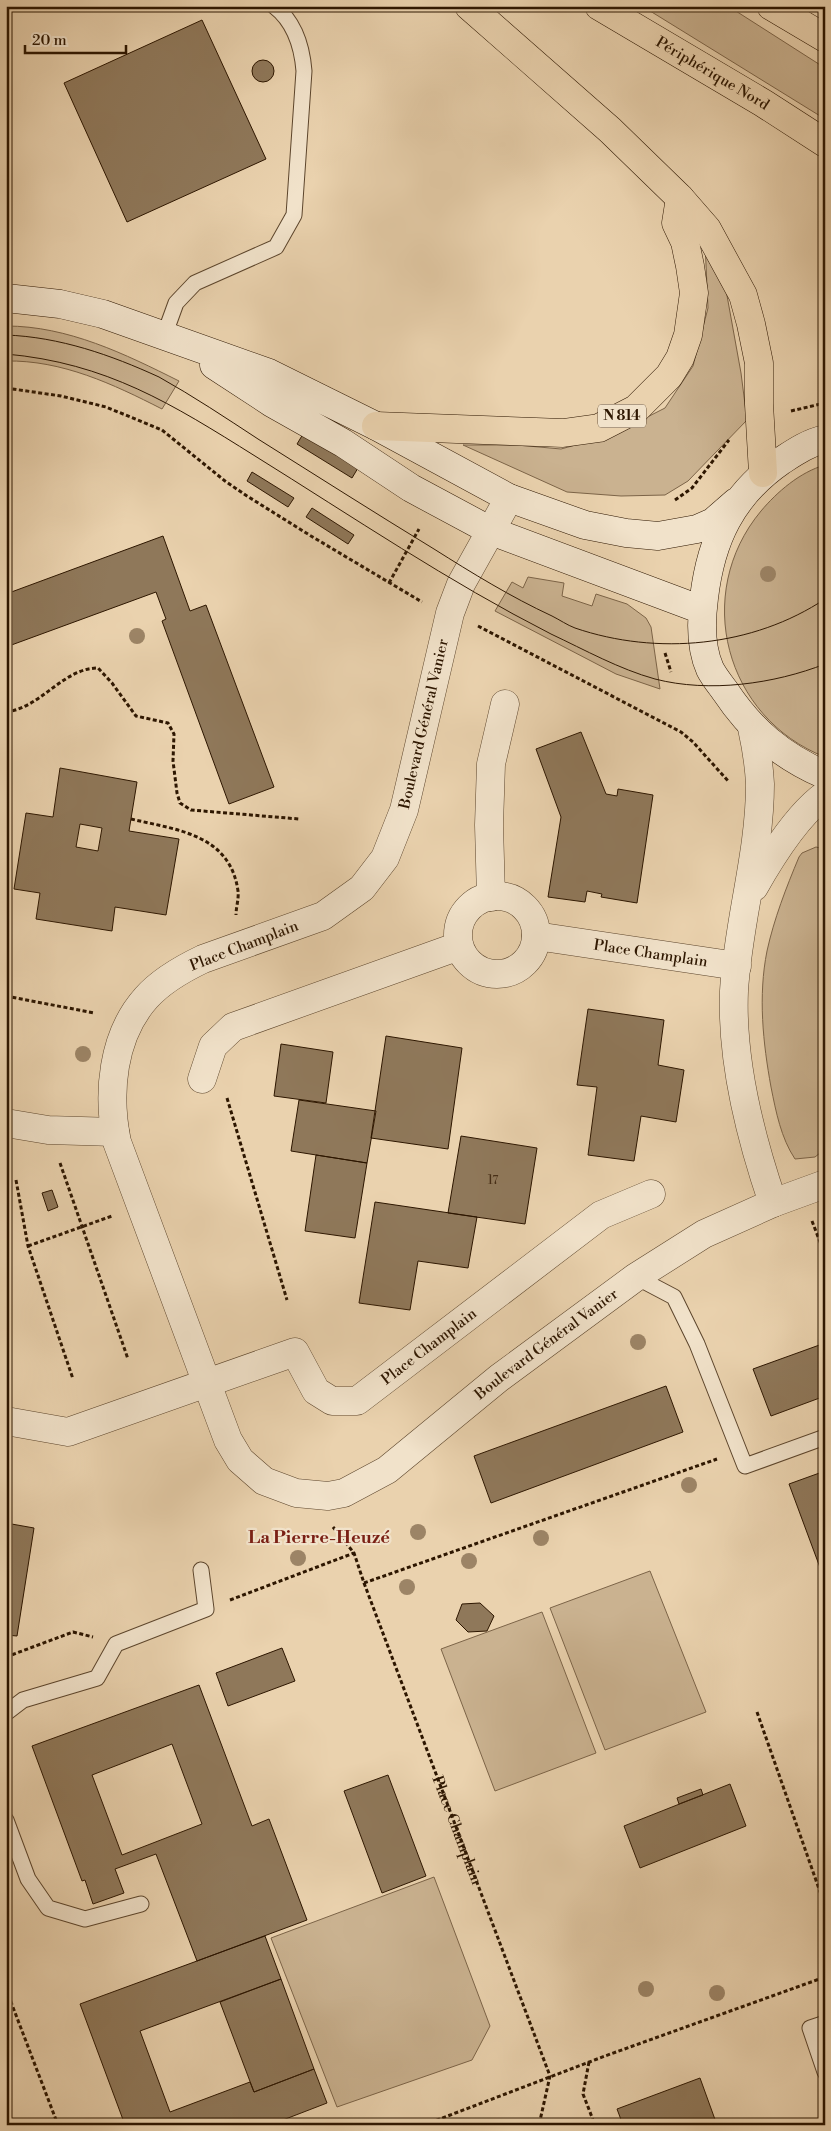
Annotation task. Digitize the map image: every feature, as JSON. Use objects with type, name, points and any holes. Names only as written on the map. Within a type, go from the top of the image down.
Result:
[{"type":"highway","points":[[469,6],[610,130],[680,198],[707,229],[743,295],[759,363],[763,473]]},
{"type":"highway","name":"Périphérique Nord","points":[[599,6],[825,143]]},
{"type":"highway","points":[[771,6],[823,37]]},
{"type":"highway","points":[[802,6],[823,37]]},
{"type":"highway","name":"N 814","points":[[376,426],[563,433],[599,428],[636,409],[669,376],[680,358],[690,328],[694,293],[685,242],[676,223],[680,198]]},
{"type":"street","points":[[6,298],[60,304],[103,314],[269,373],[376,426],[500,514],[702,610]]},
{"type":"street","points":[[174,340],[272,403],[342,443],[411,488],[500,514],[585,525],[626,534],[658,536],[697,529],[713,522],[736,502],[763,473],[800,448],[825,438]]},
{"type":"street","points":[[736,502],[715,544],[707,569],[701,618],[703,642],[710,669],[740,714],[767,742],[810,769],[825,775]]},
{"type":"street","name":"Boulevard Général Vanier","points":[[340,905],[362,888],[385,858],[395,837],[404,810],[450,613],[461,584],[500,514]]},
{"type":"street","points":[[492,897],[489,825],[492,764],[505,704]]},
{"type":"street","points":[[752,728],[760,785],[748,897],[741,925],[734,992],[734,1027],[757,1154],[773,1203]]},
{"type":"street","points":[[748,897],[771,857],[808,808],[825,795]]},
{"type":"street","points":[[505,897],[518,902],[528,911],[534,923],[536,936],[534,948],[528,959],[508,973],[496,974],[483,972],[464,957],[459,946],[458,932],[461,920],[468,908],[479,900],[505,897]]},
{"type":"street","name":"Place Champlain","points":[[328,1496],[296,1493],[264,1482],[240,1460],[228,1440],[122,1159],[115,1132],[113,1090],[115,1063],[130,1020],[146,997],[184,968],[323,916],[340,905]]},
{"type":"street","name":"Place Champlain","points":[[536,936],[737,966]]},
{"type":"street","points":[[202,1079],[213,1046],[232,1027],[459,946]]},
{"type":"street","points":[[6,1123],[48,1130],[115,1132]]},
{"type":"street","name":"Boulevard Général Vanier","points":[[328,1496],[352,1489],[387,1470],[499,1378],[636,1277],[704,1234],[773,1203],[825,1184]]},
{"type":"street","name":"Place Champlain","points":[[6,1421],[68,1432],[295,1352],[316,1391],[332,1401],[357,1401],[602,1216],[652,1194]]},
{"type":"lane","points":[[174,340],[176,303],[195,282],[276,247],[294,215],[304,71],[302,51],[294,30],[281,12],[274,6]]},
{"type":"lane","points":[[636,1277],[674,1297],[697,1344],[745,1466],[825,1437]]},
{"type":"lane","points":[[6,1713],[23,1700],[97,1678],[116,1644],[206,1610],[200,1570]]},
{"type":"lane","points":[[6,1820],[28,1880],[48,1908],[85,1919],[141,1904]]},
{"type":"lane","points":[[825,2022],[810,2028],[825,2072]]},
{"type":"path","points":[[6,388],[62,396],[106,407],[162,430],[225,481],[311,536],[389,583],[427,603]]},
{"type":"path","points":[[782,413],[825,403]]},
{"type":"path","points":[[672,501],[692,488],[734,433]]},
{"type":"path","points":[[389,583],[403,558]]},
{"type":"path","points":[[474,624],[681,732],[693,742],[726,780],[732,784]]},
{"type":"path","points":[[666,653],[671,672]]},
{"type":"path","points":[[6,712],[30,704],[70,676],[86,668],[98,668],[112,683],[136,716],[168,723],[174,734],[173,761],[180,804],[191,810],[299,819]]},
{"type":"path","points":[[131,819],[190,833],[217,848],[234,875],[239,894],[236,915]]},
{"type":"path","points":[[6,996],[94,1013]]},
{"type":"path","points":[[227,1098],[287,1300]]},
{"type":"path","points":[[60,1163],[128,1359]]},
{"type":"path","points":[[16,1180],[28,1246],[73,1379]]},
{"type":"path","points":[[28,1246],[118,1214]]},
{"type":"path","points":[[810,1218],[825,1255]]},
{"type":"path","points":[[364,1582],[739,1451]]},
{"type":"path","name":"Place Champlain","points":[[331,1524],[354,1553],[550,2076]]},
{"type":"path","points":[[206,1610],[354,1553]]},
{"type":"path","points":[[6,1657],[72,1632],[116,1644]]},
{"type":"path","points":[[757,1712],[825,1906]]},
{"type":"path","points":[[424,2125],[550,2076],[825,1977]]},
{"type":"path","points":[[6,1989],[58,2125]]},
{"type":"path","points":[[589,2062],[583,2094],[596,2125]]},
{"type":"path","points":[[539,2125],[550,2076]]},
{"type":"shaded area","points":[[642,6],[728,6],[825,68],[825,119]]},
{"type":"shaded area","points":[[705,243],[726,290],[741,373],[747,420],[688,481],[665,495],[621,496],[567,492],[463,445],[517,445],[561,449],[612,435],[665,408],[693,366],[708,308]]},
{"type":"shaded area","points":[[6,326],[29,327],[74,336],[138,361],[179,381],[162,409],[87,375],[47,365],[6,361]]},
{"type":"shaded area","points":[[825,465],[825,757],[791,739],[763,714],[743,684],[730,650],[725,615],[728,579],[740,544],[761,511],[774,497],[798,478],[807,472]]},
{"type":"shaded area","points":[[528,577],[564,583],[562,596],[592,606],[596,594],[627,604],[646,618],[651,627],[660,689],[616,674],[495,611],[512,582],[523,588]]},
{"type":"shaded area","points":[[816,847],[825,849],[825,1149],[815,1157],[795,1159],[783,1134],[771,1087],[764,1036],[762,1002],[764,968],[777,915],[799,857],[802,853]]},
{"type":"shaded area","points":[[650,1571],[706,1712],[605,1750],[550,1608]]},
{"type":"shaded area","points":[[542,1612],[596,1753],[495,1791],[441,1649]]},
{"type":"shaded area","points":[[434,1877],[490,2026],[472,2060],[337,2107],[271,1938]]},
{"type":"building","points":[[202,20],[266,159],[127,222],[64,83]]},
{"type":"building","points":[[263,60],[271,63],[274,71],[271,79],[263,82],[255,79],[252,71],[255,63]]},
{"type":"building","points":[[303,434],[358,468],[352,478],[297,444]]},
{"type":"building","points":[[252,472],[294,498],[288,507],[247,481]]},
{"type":"building","points":[[312,508],[354,535],[348,544],[306,517]]},
{"type":"building","points":[[163,536],[190,611],[206,605],[274,787],[229,804],[162,621],[166,619],[156,592],[6,647],[6,594]]},
{"type":"building","points":[[581,732],[606,794],[617,796],[618,789],[653,795],[637,903],[601,897],[602,894],[587,891],[585,902],[548,897],[561,817],[536,749]]},
{"type":"building","points":[[60,768],[137,782],[129,831],[179,839],[166,915],[115,907],[112,931],[36,919],[40,893],[14,889],[26,813],[53,817]],"holes":[[[80,824],[102,828],[98,851],[76,847]]]},
{"type":"building","points":[[588,1009],[664,1020],[658,1065],[684,1070],[676,1122],[641,1116],[634,1161],[588,1155],[597,1087],[577,1085]]},
{"type":"building","points":[[386,1036],[462,1048],[448,1149],[371,1138]]},
{"type":"building","points":[[281,1044],[333,1052],[326,1103],[274,1096]]},
{"type":"building","points":[[299,1100],[376,1111],[367,1163],[291,1151]]},
{"type":"building","points":[[461,1136],[537,1148],[525,1224],[448,1213]]},
{"type":"building","points":[[316,1155],[367,1163],[355,1238],[305,1231]]},
{"type":"building","points":[[52,1190],[58,1207],[48,1211],[42,1193]]},
{"type":"building","points":[[375,1202],[477,1217],[468,1268],[418,1261],[410,1310],[359,1303]]},
{"type":"building","points":[[825,1343],[825,1396],[771,1416],[753,1369]]},
{"type":"building","points":[[666,1386],[683,1432],[491,1503],[474,1456]]},
{"type":"building","points":[[825,1471],[825,1581],[789,1484]]},
{"type":"building","points":[[6,1523],[34,1528],[17,1636],[6,1635]]},
{"type":"building","points":[[480,1603],[494,1616],[487,1631],[468,1632],[456,1620],[462,1604]]},
{"type":"building","points":[[282,1648],[295,1681],[228,1706],[216,1673]]},
{"type":"building","points":[[199,1685],[252,1826],[269,1819],[307,1920],[197,1961],[156,1854],[115,1869],[124,1893],[93,1904],[85,1880],[82,1881],[32,1746]],"holes":[[[172,1744],[202,1824],[122,1855],[92,1775]]]},
{"type":"building","points":[[388,1775],[426,1876],[382,1893],[344,1791]]},
{"type":"building","points":[[730,1784],[746,1826],[640,1868],[624,1826]]},
{"type":"building","points":[[701,1789],[703,1795],[679,1804],[677,1798]]},
{"type":"building","points":[[265,1936],[281,1979],[140,2031],[170,2112],[250,2082],[254,2092],[314,2069],[327,2103],[270,2125],[125,2125],[80,2004]]},
{"type":"building","points":[[281,1979],[314,2069],[254,2092],[220,2002]]},
{"type":"building","points":[[700,2078],[717,2125],[623,2125],[617,2109]]},
{"type":"tram line","points":[[6,335],[46,339],[85,348],[159,377],[197,399],[477,576],[575,628],[606,637],[639,642],[671,644],[704,642],[736,637],[767,628],[797,615],[825,599]]},
{"type":"tram line","points":[[6,354],[76,366],[137,389],[166,403],[225,437],[476,593],[551,634],[628,670],[655,679],[676,683],[719,686],[785,677],[825,664]]},
{"type":"district","name":"La Pierre-Heuzé","points":[[319,1537]]}]
